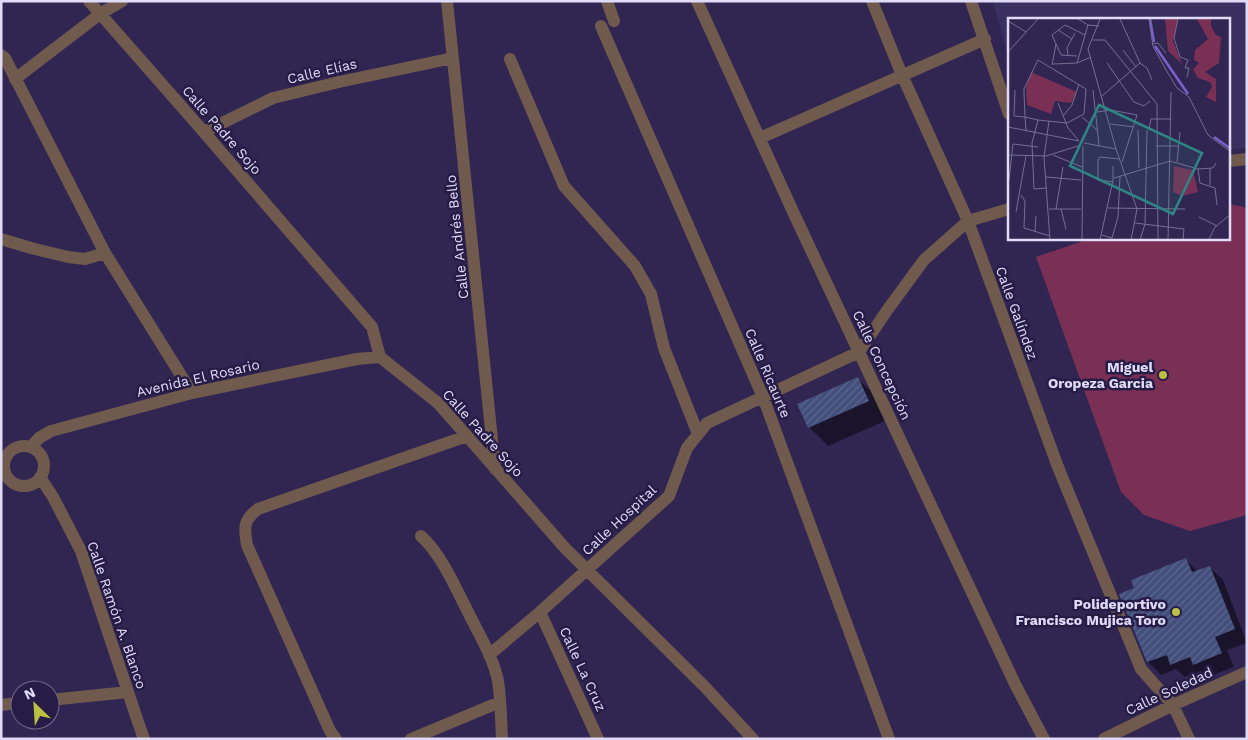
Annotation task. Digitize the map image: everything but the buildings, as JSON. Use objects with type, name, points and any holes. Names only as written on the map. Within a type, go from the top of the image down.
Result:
[{"type":"street","name":"Calle Padre Sojo","points":[[89,1],[372,327],[380,357],[438,403],[565,548],[705,687],[753,739]]},
{"type":"street","points":[[15,79],[100,14],[122,1]]},
{"type":"street","name":"Calle Andrés Bello","points":[[447,1],[496,469]]},
{"type":"street","points":[[607,1],[614,20]]},
{"type":"street","name":"Calle Concepción","points":[[697,1],[1015,684],[1044,739]]},
{"type":"street","name":"Calle Galíndez","points":[[872,1],[902,75],[968,221],[1058,467],[1141,669],[1173,705],[1189,739]]},
{"type":"street","points":[[971,1],[1008,111]]},
{"type":"street","name":"Calle Ricaurte","points":[[601,26],[763,397],[889,739]]},
{"type":"street","points":[[760,138],[985,39]]},
{"type":"street","points":[[1,55],[5,58],[105,253],[192,393]]},
{"type":"street","name":"Calle Elías","points":[[204,132],[273,98],[338,82],[453,58]]},
{"type":"street","points":[[510,59],[564,186],[635,266],[651,294],[664,348],[698,434]]},
{"type":"street","points":[[1230,160],[1247,159]]},
{"type":"street","points":[[859,352],[924,260],[968,221],[1008,209]]},
{"type":"street","points":[[1,239],[68,257],[85,259],[105,253]]},
{"type":"street","name":"Calle Hospital","points":[[490,655],[669,496],[687,448],[707,423],[859,352]]},
{"type":"street","name":"Avenida El Rosario","points":[[40,477],[33,483],[24,485],[5,483],[4,456],[18,447],[31,447],[39,438],[51,431],[192,393],[357,359],[380,357]]},
{"type":"street","points":[[336,739],[330,731],[246,545],[245,531],[249,516],[258,509],[467,436]]},
{"type":"street","points":[[31,447],[39,453],[43,460],[43,469],[40,477]]},
{"type":"street","name":"Calle Ramón A. Blanco","points":[[40,477],[53,497],[81,551],[144,739]]},
{"type":"street","points":[[421,536],[429,543],[453,582],[490,655],[498,681],[502,739]]},
{"type":"street","name":"Calle La Cruz","points":[[540,612],[598,739]]},
{"type":"street","name":"Calle Soledad","points":[[1104,739],[1173,705],[1247,672]]},
{"type":"street","points":[[60,699],[128,692]]},
{"type":"street","points":[[411,739],[500,702]]},
{"type":"shaded area","points":[[993,1],[1247,1],[1247,147],[1230,150],[1230,18],[1008,18],[1008,55]]},
{"type":"shaded area","name":"Miguel Oropeza Garcia","points":[[1230,204],[1247,209],[1247,515],[1190,531],[1144,515],[1121,492],[1036,257],[1086,240],[1230,240]]},
{"type":"place","name":"Miguel Oropeza Garcia","points":[[1163,375]]},
{"type":"place","name":"Polideportivo Francisco Mujica Toro","points":[[1176,612]]}]
